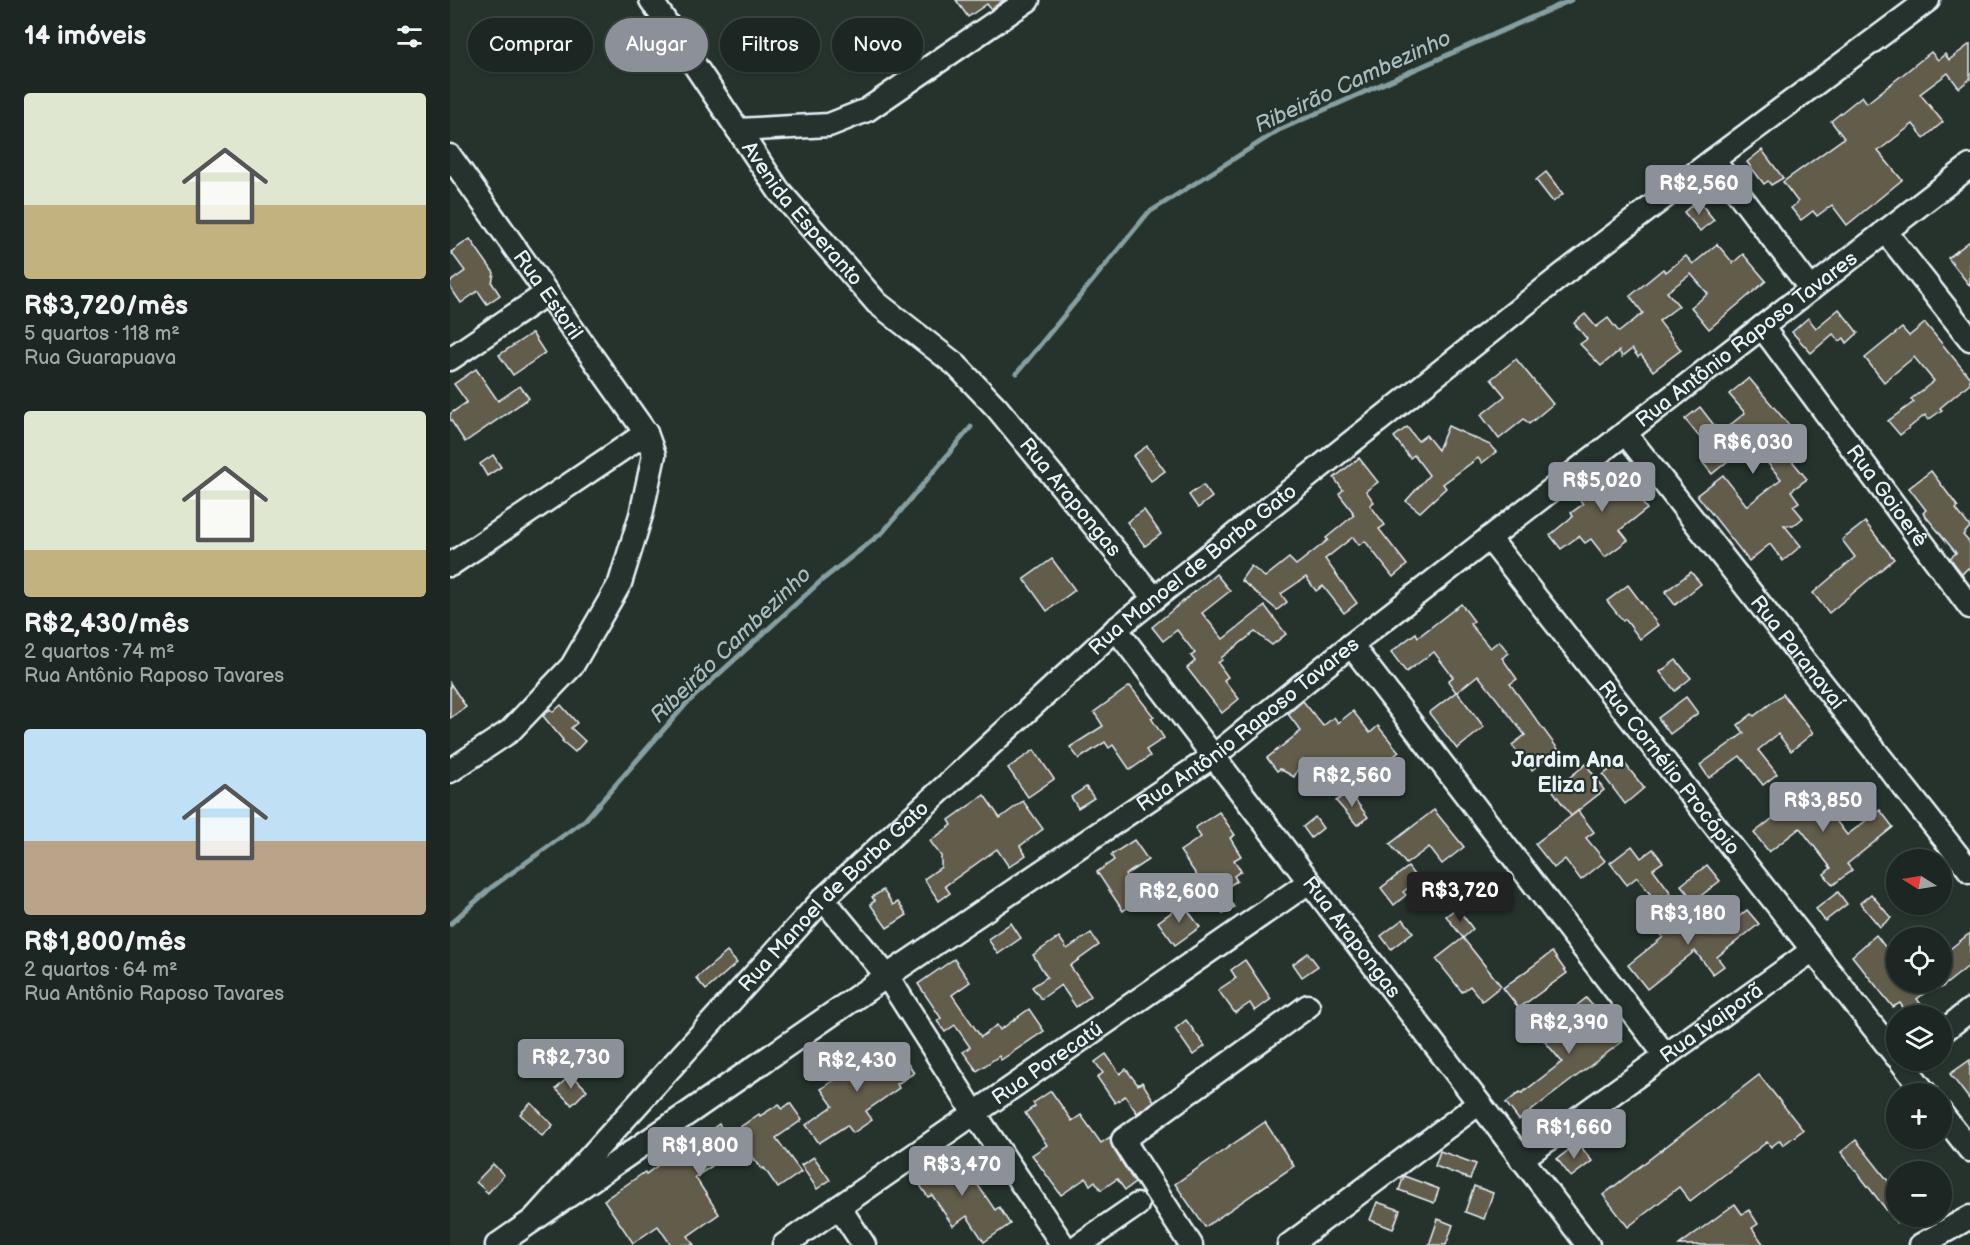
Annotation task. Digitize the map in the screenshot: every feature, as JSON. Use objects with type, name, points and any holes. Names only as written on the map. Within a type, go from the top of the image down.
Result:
[{"type":"street","name":"Avenida Esperanto","points":[[651,0],[779,191],[877,303],[956,366],[986,397]]},
{"type":"street","points":[[738,130],[829,125],[867,110],[1028,0]]},
{"type":"street","name":"Rua Manoel de Borba Gato","points":[[533,1220],[823,899],[1116,629],[1553,283],[1713,160],[1930,0]]},
{"type":"street","name":"Rua Estoril","points":[[450,156],[645,433],[654,456],[620,583],[572,666],[510,731],[450,771]]},
{"type":"street","points":[[1713,160],[1811,289]]},
{"type":"street","name":"Rua Antônio Raposo Tavares","points":[[497,1245],[887,976],[1215,755],[1351,645],[1970,166]]},
{"type":"street","points":[[1885,231],[1970,339]]},
{"type":"street","points":[[450,359],[547,293]]},
{"type":"street","name":"Rua Goioerê","points":[[1762,327],[1970,607]]},
{"type":"street","name":"Rua Arapongas","points":[[986,397],[1154,598]]},
{"type":"street","points":[[450,565],[645,433]]},
{"type":"street","name":"Rua Paranavaí","points":[[1625,433],[1970,871]]},
{"type":"street","name":"Rua Cornélio Procópio","points":[[1489,538],[1886,1040]]},
{"type":"street","name":"Rua Arapongas","points":[[1116,629],[1215,755],[1309,882],[1588,1245]]},
{"type":"street","points":[[1351,645],[1666,1056]]},
{"type":"street","name":"Rua Porecatú","points":[[784,1245],[1309,882]]},
{"type":"street","points":[[823,899],[887,976],[975,1114],[1063,1245]]},
{"type":"street","name":"Rua Ivaiporã","points":[[1521,1159],[1813,950]]},
{"type":"street","points":[[1191,1245],[1123,1140],[1308,1006]]},
{"type":"street","points":[[1952,1024],[1970,1010]]},
{"type":"street","points":[[1289,1245],[1478,1104]]},
{"type":"street","points":[[1952,1127],[1970,1150]]},
{"type":"street","points":[[1080,1245],[1137,1205]]},
{"type":"street","points":[[839,1207],[864,1245]]},
{"type":"street","points":[[1921,1245],[1970,1217]]},
{"type":"building","points":[[956,0],[1004,0],[991,9],[987,4],[968,17]]},
{"type":"building","points":[[1970,44],[1970,79],[1959,88],[1948,73],[1920,94],[1943,122],[1924,138],[1913,124],[1878,151],[1902,180],[1847,225],[1832,205],[1817,216],[1813,211],[1801,220],[1791,208],[1798,202],[1783,182],[1844,138],[1831,121],[1862,96],[1867,103],[1931,52],[1938,60],[1945,54],[1949,60]]},
{"type":"building","points":[[1762,150],[1783,178],[1771,185],[1768,181],[1764,184],[1747,162]]},
{"type":"building","points":[[1546,172],[1563,194],[1553,202],[1536,180]]},
{"type":"building","points":[[1698,200],[1714,220],[1700,231],[1684,212]]},
{"type":"building","points":[[470,239],[494,273],[492,283],[500,295],[487,304],[478,291],[461,303],[450,287],[450,282],[465,271],[451,252]]},
{"type":"building","points":[[1970,241],[1970,286],[1948,258]]},
{"type":"building","points":[[1717,244],[1733,263],[1743,254],[1766,281],[1709,329],[1691,307],[1708,294],[1691,274],[1667,292],[1679,306],[1659,321],[1681,350],[1653,371],[1641,355],[1638,357],[1632,349],[1622,357],[1619,351],[1601,366],[1580,344],[1587,339],[1574,323],[1585,314],[1596,327],[1608,318],[1619,332],[1643,313],[1630,296],[1663,269],[1666,272],[1686,256],[1693,264]]},
{"type":"building","points":[[1839,309],[1858,333],[1847,343],[1844,338],[1840,341],[1833,334],[1811,353],[1792,332],[1808,318],[1816,328]]},
{"type":"building","points":[[1925,323],[1970,378],[1970,383],[1940,408],[1942,410],[1928,420],[1925,415],[1900,435],[1888,421],[1914,402],[1911,399],[1934,381],[1914,357],[1884,382],[1865,358],[1902,328],[1909,336]]},
{"type":"building","points":[[532,333],[545,353],[513,375],[499,355]]},
{"type":"building","points":[[1516,359],[1553,404],[1529,424],[1524,419],[1499,439],[1481,415],[1505,396],[1491,379]]},
{"type":"building","points":[[476,369],[498,401],[520,386],[529,398],[465,442],[450,419],[450,414],[467,402],[454,384]]},
{"type":"building","points":[[1749,378],[1800,438],[1784,451],[1807,479],[1791,491],[1799,502],[1793,506],[1803,518],[1793,526],[1784,525],[1801,546],[1783,561],[1770,544],[1749,561],[1697,495],[1723,475],[1747,506],[1781,479],[1750,442],[1728,458],[1729,460],[1712,474],[1703,463],[1714,455],[1685,419],[1700,407],[1720,433],[1745,413],[1729,394]]},
{"type":"building","points":[[1448,426],[1490,445],[1496,452],[1482,463],[1478,458],[1443,484],[1446,488],[1420,512],[1406,501],[1429,475],[1414,455],[1410,458],[1394,437],[1407,427],[1418,441],[1426,435],[1438,450]]},
{"type":"building","points":[[1147,446],[1165,471],[1151,481],[1133,456]]},
{"type":"building","points":[[493,455],[501,467],[487,476],[480,464]]},
{"type":"building","points":[[1359,458],[1378,482],[1366,491],[1374,502],[1370,505],[1385,525],[1379,529],[1407,565],[1393,577],[1365,541],[1359,545],[1353,537],[1325,559],[1357,603],[1344,613],[1323,586],[1316,591],[1306,577],[1281,594],[1287,602],[1277,610],[1241,580],[1251,566],[1265,577],[1289,558],[1296,565],[1328,540],[1326,538],[1354,515],[1339,494],[1343,490],[1334,478]]},
{"type":"building","points":[[1609,467],[1619,467],[1629,479],[1626,481],[1647,509],[1620,530],[1628,540],[1605,557],[1591,539],[1585,543],[1579,536],[1561,549],[1550,535],[1573,516],[1571,513],[1583,504],[1575,494]]},
{"type":"building","points":[[1931,471],[1970,527],[1963,535],[1970,543],[1970,570],[1968,568],[1962,574],[1950,558],[1956,553],[1923,513],[1926,510],[1909,488]]},
{"type":"building","points":[[1203,485],[1212,497],[1198,508],[1189,495]]},
{"type":"building","points":[[1144,510],[1161,534],[1145,546],[1127,522]]},
{"type":"building","points":[[1865,522],[1894,559],[1829,613],[1813,593],[1855,557],[1842,540]]},
{"type":"building","points":[[1052,559],[1075,590],[1047,611],[1024,579]]},
{"type":"building","points":[[1691,572],[1701,584],[1675,605],[1665,592]]},
{"type":"building","points":[[1216,574],[1230,591],[1202,613],[1223,639],[1265,606],[1286,634],[1272,645],[1255,632],[1221,658],[1222,660],[1218,663],[1228,677],[1224,680],[1239,699],[1222,713],[1187,668],[1195,661],[1191,656],[1195,653],[1177,630],[1163,641],[1152,627]]},
{"type":"building","points":[[1628,585],[1658,625],[1640,639],[1607,601]]},
{"type":"building","points":[[1461,604],[1474,621],[1470,624],[1490,648],[1499,641],[1509,653],[1502,658],[1517,679],[1510,684],[1558,749],[1532,770],[1512,745],[1525,735],[1478,675],[1457,692],[1484,727],[1457,749],[1429,713],[1456,692],[1448,681],[1453,677],[1434,652],[1406,672],[1391,652],[1416,633],[1418,637]]},
{"type":"building","points":[[1676,660],[1691,678],[1675,691],[1660,672]]},
{"type":"building","points":[[450,683],[466,707],[450,718]]},
{"type":"building","points":[[1130,686],[1154,717],[1151,718],[1164,738],[1146,750],[1150,756],[1130,770],[1113,745],[1109,748],[1105,742],[1079,759],[1070,747],[1103,726],[1094,712]]},
{"type":"building","points":[[1783,694],[1813,733],[1791,751],[1778,734],[1758,750],[1777,774],[1763,785],[1740,756],[1709,778],[1700,765],[1744,733],[1738,725]]},
{"type":"building","points":[[1686,697],[1698,713],[1670,734],[1658,718]]},
{"type":"building","points":[[1303,701],[1323,726],[1334,717],[1338,723],[1353,711],[1370,733],[1378,726],[1399,752],[1352,789],[1331,762],[1314,774],[1303,760],[1294,777],[1280,769],[1277,771],[1267,758],[1301,731],[1288,714]]},
{"type":"building","points":[[561,705],[577,723],[571,728],[585,741],[575,752],[562,741],[543,716],[550,709],[553,712]]},
{"type":"building","points":[[1034,750],[1054,779],[1028,797],[1008,768]]},
{"type":"building","points":[[1622,760],[1644,788],[1625,804],[1603,775]]},
{"type":"building","points":[[1586,764],[1604,790],[1571,816],[1553,791]]},
{"type":"building","points":[[1086,787],[1094,798],[1078,808],[1071,797]]},
{"type":"building","points":[[1811,788],[1847,835],[1880,810],[1893,827],[1847,864],[1852,870],[1833,885],[1824,874],[1831,868],[1800,828],[1769,852],[1754,833]]},
{"type":"building","points":[[1349,792],[1368,817],[1357,825],[1336,801]]},
{"type":"building","points":[[984,795],[1000,818],[1023,801],[1043,829],[1020,846],[1026,855],[1009,867],[997,849],[945,886],[950,893],[939,901],[924,879],[941,867],[941,856],[930,841],[952,825],[949,820]]},
{"type":"building","points":[[1434,810],[1464,847],[1442,864],[1429,847],[1406,864],[1390,844]]},
{"type":"building","points":[[1578,811],[1594,832],[1586,838],[1605,861],[1581,880],[1565,859],[1554,868],[1535,844]]},
{"type":"building","points":[[1219,812],[1235,835],[1230,838],[1241,856],[1234,860],[1241,871],[1234,876],[1237,881],[1222,890],[1234,907],[1223,914],[1180,851],[1201,837],[1195,828]]},
{"type":"building","points":[[1315,817],[1323,828],[1311,838],[1303,827]]},
{"type":"building","points":[[1134,840],[1148,860],[1125,875],[1141,898],[1123,911],[1097,872],[1114,860],[1111,855]]},
{"type":"building","points":[[1632,846],[1641,858],[1653,849],[1663,862],[1653,869],[1671,893],[1657,903],[1637,877],[1627,885],[1610,863]]},
{"type":"building","points":[[1707,865],[1720,881],[1694,901],[1681,885]]},
{"type":"building","points":[[1408,867],[1418,880],[1403,892],[1406,895],[1394,905],[1381,888]]},
{"type":"building","points":[[883,890],[893,905],[898,902],[907,915],[887,928],[870,904],[875,901],[872,897]]},
{"type":"building","points":[[1838,892],[1847,904],[1825,921],[1816,909]]},
{"type":"building","points":[[1871,894],[1886,915],[1891,918],[1880,927],[1860,903]]},
{"type":"building","points":[[1183,904],[1200,927],[1175,945],[1158,922]]},
{"type":"building","points":[[1457,908],[1473,929],[1463,938],[1446,916]]},
{"type":"building","points":[[1747,910],[1759,924],[1717,957],[1724,966],[1713,974],[1695,951],[1647,989],[1628,965],[1663,937],[1653,923],[1665,914],[1679,931],[1699,915],[1715,936]]},
{"type":"building","points":[[1403,919],[1413,932],[1391,949],[1381,936]]},
{"type":"building","points":[[1011,923],[1021,938],[998,954],[988,939]]},
{"type":"building","points":[[1091,933],[1099,945],[1070,966],[1091,996],[1076,1007],[1061,985],[1041,999],[1032,987],[1047,977],[1033,955],[1059,937],[1067,949]]},
{"type":"building","points":[[1970,933],[1970,965],[1952,979],[1952,947]]},
{"type":"building","points":[[1876,935],[1886,948],[1886,993],[1925,993],[1917,999],[1922,1005],[1901,1005],[1900,1003],[1891,1005],[1852,956]]},
{"type":"building","points":[[1463,938],[1501,986],[1482,1001],[1470,986],[1462,992],[1436,959]]},
{"type":"building","points":[[727,952],[737,963],[706,990],[696,978]]},
{"type":"building","points":[[1552,952],[1567,973],[1519,1008],[1503,988]]},
{"type":"building","points":[[1308,953],[1318,966],[1302,977],[1293,964]]},
{"type":"building","points":[[954,959],[970,982],[952,995],[981,1037],[997,1025],[1000,1030],[1029,1009],[1044,1031],[1001,1060],[999,1056],[977,1071],[963,1052],[970,1047],[955,1025],[945,1032],[937,1021],[941,1018],[918,984]]},
{"type":"building","points":[[1245,960],[1271,999],[1255,1011],[1250,1003],[1235,1013],[1218,990],[1236,978],[1231,970]]},
{"type":"building","points":[[1586,998],[1623,1041],[1519,1120],[1506,1103],[1562,1062],[1542,1038],[1578,1010],[1575,1007]]},
{"type":"building","points":[[1186,1020],[1205,1046],[1193,1055],[1175,1029]]},
{"type":"building","points":[[861,1044],[881,1073],[904,1058],[914,1073],[897,1084],[899,1088],[866,1111],[872,1120],[853,1133],[847,1125],[819,1143],[806,1125],[833,1106],[821,1089],[850,1069],[841,1057]]},
{"type":"building","points":[[1106,1054],[1120,1074],[1126,1069],[1138,1085],[1142,1082],[1154,1101],[1137,1113],[1125,1096],[1115,1103],[1097,1077],[1103,1073],[1095,1062]]},
{"type":"building","points":[[1970,1060],[1970,1100],[1950,1074]]},
{"type":"building","points":[[571,1074],[587,1090],[572,1105],[556,1089]]},
{"type":"building","points":[[1759,1075],[1803,1130],[1783,1145],[1780,1140],[1771,1147],[1767,1142],[1690,1201],[1679,1187],[1628,1227],[1603,1195]]},
{"type":"building","points":[[1051,1091],[1072,1121],[1081,1115],[1101,1143],[1110,1137],[1112,1147],[1135,1183],[1125,1190],[1117,1179],[1101,1190],[1095,1181],[1090,1185],[1086,1178],[1061,1195],[1032,1155],[1047,1145],[1025,1113],[1035,1106],[1033,1103]]},
{"type":"building","points":[[531,1103],[553,1125],[542,1136],[520,1114]]},
{"type":"building","points":[[790,1103],[802,1120],[776,1138],[801,1172],[778,1188],[764,1168],[762,1169],[751,1155],[746,1159],[737,1146],[710,1163],[712,1166],[695,1177],[719,1214],[688,1236],[694,1245],[671,1245],[658,1226],[633,1243],[604,1200],[645,1172],[646,1174],[700,1134],[702,1136],[719,1124],[727,1136],[759,1114],[760,1116],[779,1104],[782,1109]]},
{"type":"building","points":[[1265,1122],[1294,1166],[1205,1227],[1175,1184]]},
{"type":"building","points":[[1856,1140],[1886,1178],[1886,1209],[1841,1152]]},
{"type":"building","points":[[1578,1143],[1592,1161],[1571,1177],[1557,1159]]},
{"type":"building","points":[[1440,1151],[1476,1164],[1470,1179],[1435,1166]]},
{"type":"building","points":[[964,1155],[976,1172],[971,1175],[995,1210],[999,1207],[1010,1224],[984,1242],[967,1216],[953,1226],[932,1195],[928,1197],[913,1175],[932,1162],[939,1172]]},
{"type":"building","points":[[814,1157],[830,1180],[817,1189],[801,1165]]},
{"type":"building","points":[[493,1164],[504,1175],[488,1193],[476,1182]]},
{"type":"building","points":[[1404,1176],[1439,1189],[1434,1203],[1399,1190]]},
{"type":"building","points":[[1474,1186],[1493,1193],[1484,1219],[1465,1212]]},
{"type":"building","points":[[1377,1202],[1400,1210],[1393,1229],[1370,1220]]},
{"type":"building","points":[[1735,1204],[1742,1214],[1749,1210],[1758,1224],[1752,1228],[1764,1245],[1679,1245]]},
{"type":"building","points":[[1438,1219],[1453,1225],[1446,1245],[1429,1245]]},
{"type":"waterway","name":"Ribeirão Cambezinho","points":[[1017,373],[1148,213],[1279,130],[1571,0]]},
{"type":"waterway","name":"Ribeirão Cambezinho","points":[[450,924],[492,887],[585,820],[686,704],[822,580],[883,532],[971,427]]},
{"type":"district","name":"Jardim Ana Eliza I","points":[[1568,772]]}]
